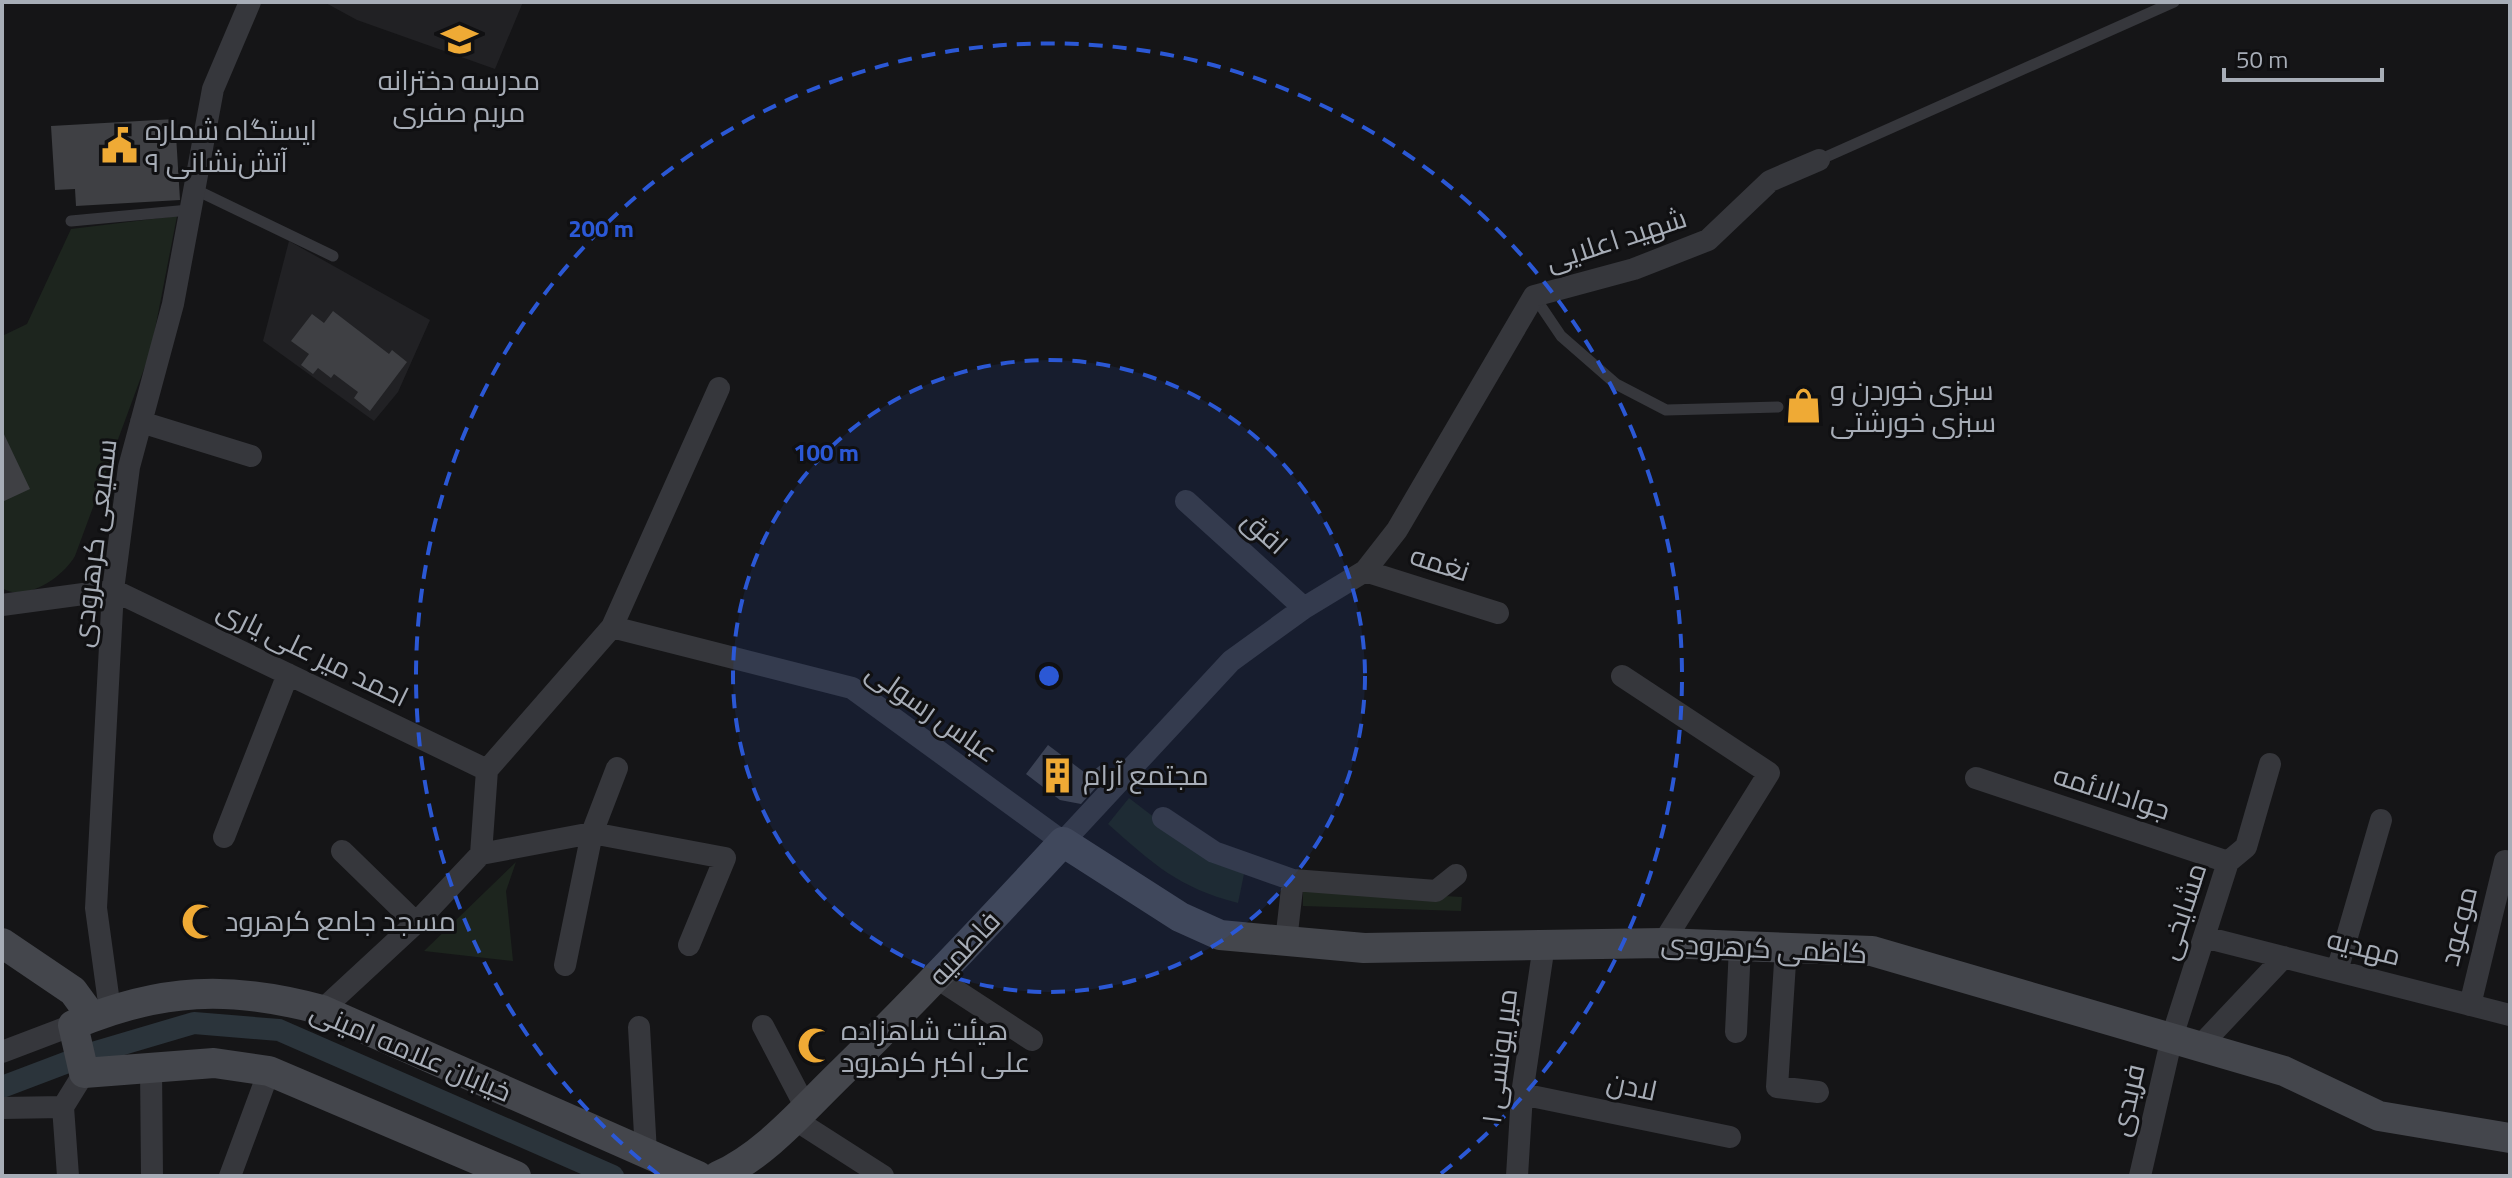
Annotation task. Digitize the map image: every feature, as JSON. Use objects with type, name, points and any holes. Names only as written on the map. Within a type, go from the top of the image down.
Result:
[{"type":"street","name":"سمیعی کرهرودی","points":[[91,1017],[113,590],[129,467],[173,304],[213,89],[250,2]]},
{"type":"street","name":"شهید اعلایی","points":[[1365,571],[1397,530],[1534,296],[1634,269],[1708,240],[1770,181],[1819,160]]},
{"type":"street","points":[[481,854],[487,770],[612,627],[719,388]]},
{"type":"street","points":[[141,422],[251,456]]},
{"type":"street","name":"افق","points":[[1186,501],[1304,608]]},
{"type":"street","points":[[1063,842],[1231,661],[1304,608],[1365,571]]},
{"type":"street","name":"نغمه","points":[[1365,571],[1498,613]]},
{"type":"street","points":[[2,605],[113,590]]},
{"type":"street","name":"احمد میر علی یاری","points":[[113,590],[487,770]]},
{"type":"street","name":"عباس رسولی","points":[[612,627],[852,688],[1063,842]]},
{"type":"street","points":[[224,837],[288,674]]},
{"type":"street","points":[[1622,676],[1769,773],[1663,943]]},
{"type":"street","name":"مشایخی","points":[[2186,1041],[2204,937],[2228,862],[2246,847],[2270,764]]},
{"type":"street","points":[[565,965],[592,833],[617,768]]},
{"type":"street","name":"جوادالائمه","points":[[1976,778],[2228,862]]},
{"type":"street","points":[[1163,818],[1214,852],[1293,880],[1436,891],[1456,875]]},
{"type":"street","points":[[2337,971],[2381,820]]},
{"type":"street","points":[[322,1010],[416,923],[481,854],[592,833],[725,858],[689,945]]},
{"type":"street","name":"کاظمی کرهرودی","points":[[1063,842],[1193,923],[1220,935],[1364,948],[1663,943],[1872,951],[2284,1071],[2379,1116],[2510,1138]]},
{"type":"street","name":"فاطمیه","points":[[718,1176],[733,1169],[800,1114],[937,978],[1063,842]]},
{"type":"street","points":[[342,851],[416,923]]},
{"type":"street","name":"موعود","points":[[2470,1005],[2505,861]]},
{"type":"street","points":[[1286,941],[1293,880]]},
{"type":"street","name":"مهدیه","points":[[2204,937],[2510,1015]]},
{"type":"street","points":[[2,943],[73,991],[91,1017],[84,1073],[63,1107],[68,1176]]},
{"type":"street","name":"میر یونسی ۱","points":[[1517,1176],[1522,1094],[1544,945]]},
{"type":"street","points":[[1736,1032],[1740,946]]},
{"type":"street","points":[[1786,947],[1777,1087],[1818,1092]]},
{"type":"street","points":[[2186,1041],[2284,957]]},
{"type":"street","points":[[937,978],[1032,1040]]},
{"type":"street","name":"خیابان علامه امینی","points":[[91,1017],[179,994],[215,991],[249,993],[322,1010],[698,1176]]},
{"type":"street","points":[[2,1052],[91,1017]]},
{"type":"street","points":[[763,1026],[800,1114],[883,1176]]},
{"type":"street","points":[[639,1027],[646,1153]]},
{"type":"street","name":"فریدی","points":[[2140,1176],[2186,1041]]},
{"type":"street","points":[[84,1073],[214,1063],[269,1071],[473,1168],[516,1176]]},
{"type":"street","points":[[151,1067],[152,1176]]},
{"type":"street","points":[[230,1176],[269,1071]]},
{"type":"street","name":"لادن","points":[[1522,1094],[1730,1137]]},
{"type":"street","points":[[2,1108],[63,1107]]},
{"type":"lane","points":[[1819,160],[2174,2]]},
{"type":"lane","points":[[71,221],[191,199],[333,256]]},
{"type":"lane","points":[[1534,296],[1561,336],[1616,384],[1666,410],[1778,407]]},
{"type":"shaded area","name":"مدرسه دخترانه مریم صفری","points":[[324,2],[523,2],[495,69],[357,20]]},
{"type":"shaded area","points":[[177,216],[151,350],[75,556],[62,572],[43,586],[22,592],[2,588],[2,336],[27,324],[71,229]]},
{"type":"shaded area","points":[[289,241],[430,320],[398,392],[374,421],[263,341]]},
{"type":"shaded area","points":[[1129,798],[1206,857],[1244,874],[1238,903],[1199,890],[1168,873],[1108,824]]},
{"type":"shaded area","points":[[516,862],[506,891],[513,961],[424,951]]},
{"type":"shaded area","points":[[1303,888],[1462,897],[1461,911],[1303,906]]},
{"type":"building","points":[[175,119],[180,200],[76,206],[75,189],[55,190],[51,126]]},
{"type":"building","points":[[333,311],[389,354],[392,350],[407,362],[370,411],[354,398],[358,392],[334,374],[331,378],[318,368],[313,374],[301,365],[309,354],[291,341],[312,314],[324,323]]},
{"type":"building","points":[[2,430],[30,489],[2,502]]},
{"type":"building","name":"مجتمع آرام","points":[[1048,745],[1088,775],[1102,764],[1109,773],[1081,804],[1060,800],[1026,774]]},
{"type":"waterway","points":[[2,1087],[89,1054],[194,1023],[279,1030],[613,1176]]},
{"type":"place","name":"مدرسه دخترانه مریم صفری","points":[[459,40]]},
{"type":"place","name":"ایستگاه شماره ۹ آتش‌نشانی","points":[[119,146]]},
{"type":"place","name":"سبزی خوردن و سبزی خورشتی","points":[[1804,406]]},
{"type":"place","name":"مجتمع آرام","points":[[1057,775]]},
{"type":"place","name":"مسجد جامع کرهرود","points":[[199,921]]},
{"type":"place","name":"هیئت شاهزاده علی اکبر کرهرود","points":[[815,1046]]}]
